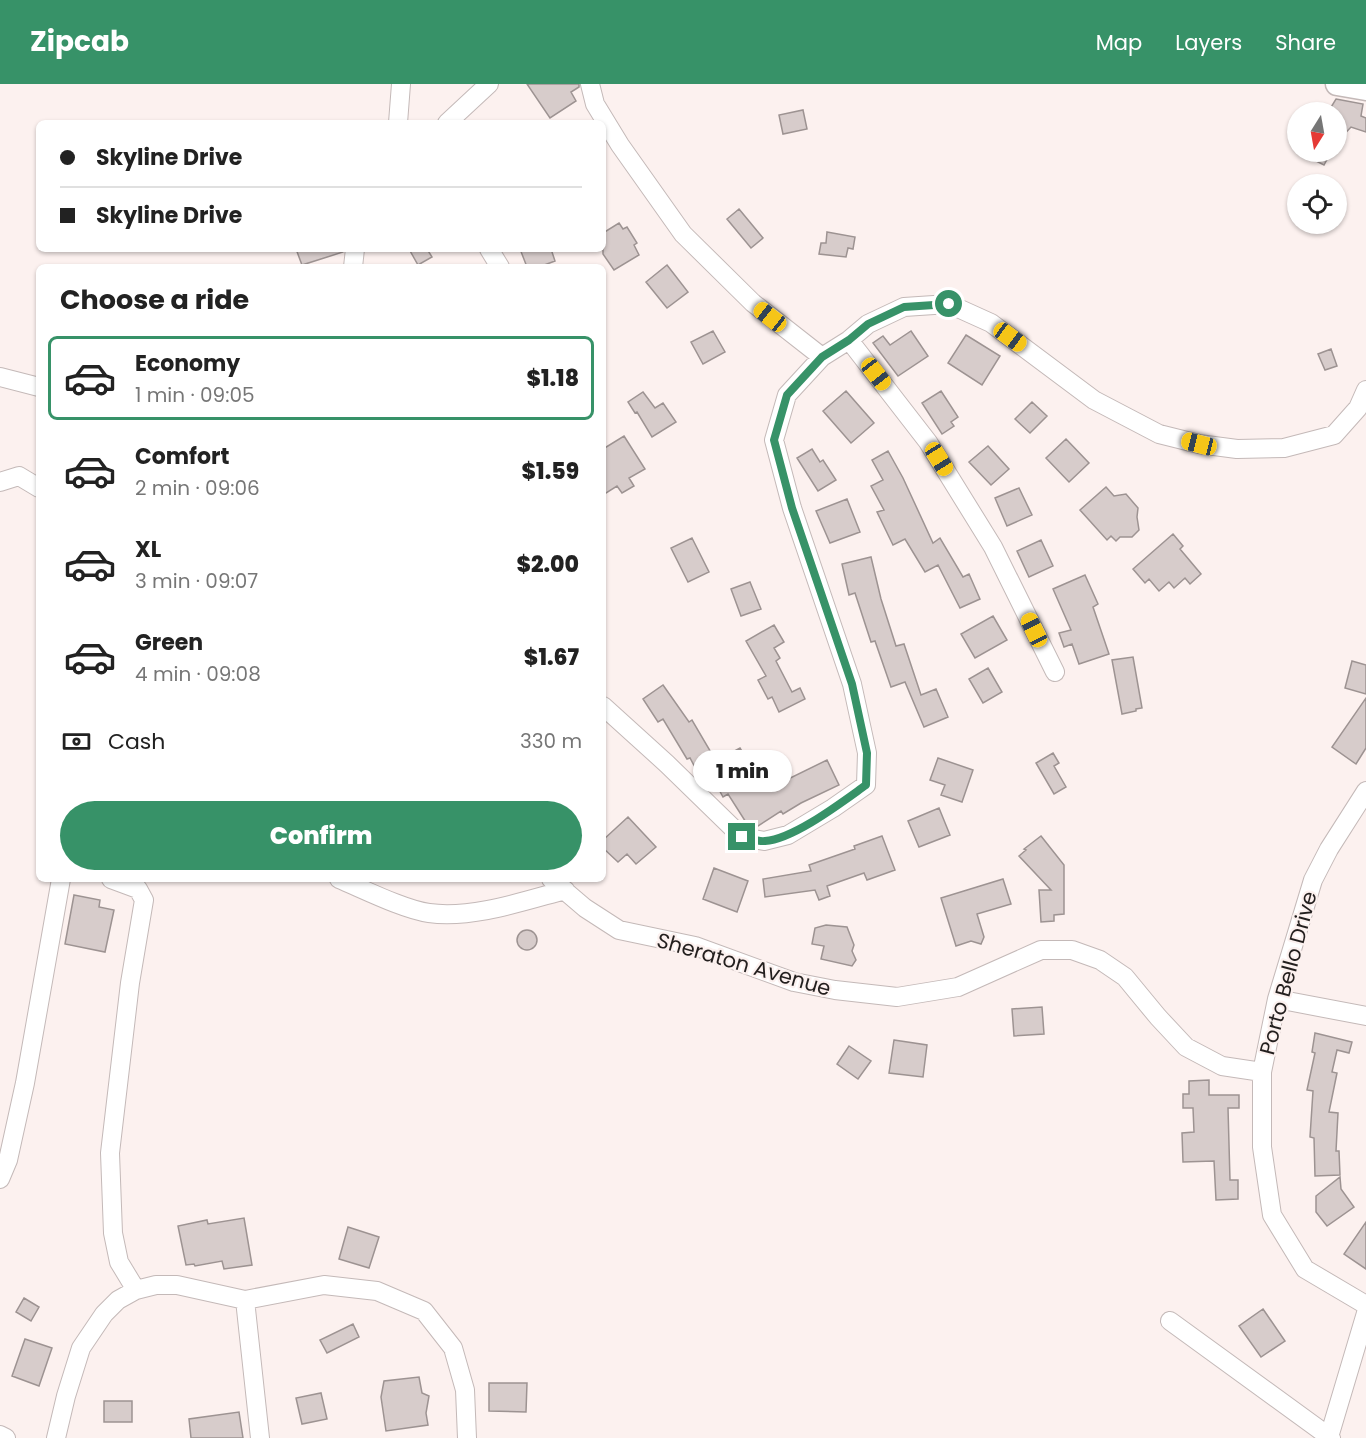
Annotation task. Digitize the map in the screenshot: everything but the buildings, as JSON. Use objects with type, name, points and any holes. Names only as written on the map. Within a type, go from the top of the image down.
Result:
[{"type":"main road","points":[[1337,84],[1366,89]]},
{"type":"street","points":[[398,120],[401,84]]},
{"type":"street","points":[[450,120],[489,84]]},
{"type":"street","points":[[590,84],[595,104],[605,120]]},
{"type":"street","points":[[606,122],[683,234],[753,303],[822,357]]},
{"type":"street","points":[[606,709],[742,837],[764,841],[788,834],[833,808],[866,785],[867,753],[852,684],[792,508],[774,440],[787,395],[822,357],[849,340],[868,324],[904,307],[949,304],[991,323],[1094,400],[1160,434],[1199,444],[1237,449],[1284,448],[1334,435],[1358,408],[1366,390]]},
{"type":"street","points":[[849,340],[928,442],[964,499],[993,547],[1055,672]]},
{"type":"street","points":[[0,377],[36,386]]},
{"type":"street","points":[[0,482],[19,476],[36,486]]},
{"type":"street","name":"Porto Bello Drive","points":[[1366,791],[1329,849],[1313,880],[1277,999],[1262,1072],[1262,1147],[1272,1215],[1305,1269],[1366,1305]]},
{"type":"street","points":[[0,1179],[8,1160],[25,1083],[60,882]]},
{"type":"street","points":[[119,882],[138,889],[144,900],[130,983],[110,1153],[113,1233],[119,1262],[136,1290]]},
{"type":"street","points":[[347,882],[427,913],[446,914],[500,908],[558,885]]},
{"type":"street","name":"Sheraton Avenue","points":[[558,885],[585,908],[619,930],[695,946],[794,982],[835,990],[897,997],[947,989],[958,987],[1041,950],[1072,950],[1100,960],[1125,977],[1186,1047],[1222,1066],[1262,1072]]},
{"type":"street","points":[[1277,999],[1366,1016]]},
{"type":"street","points":[[56,1438],[81,1348],[104,1314],[118,1300],[136,1290],[156,1285],[177,1285],[245,1300],[324,1285],[377,1291],[424,1311],[453,1347],[465,1390],[467,1438]]},
{"type":"street","points":[[245,1300],[260,1438]]},
{"type":"street","points":[[1170,1321],[1330,1438],[1366,1313]]},
{"type":"street","points":[[0,1435],[6,1438]]},
{"type":"route","points":[[742,837],[764,841],[788,834],[833,808],[866,785],[867,753],[852,684],[792,508],[774,440],[787,395],[822,357],[849,340],[868,324],[904,307],[949,304]]}]
